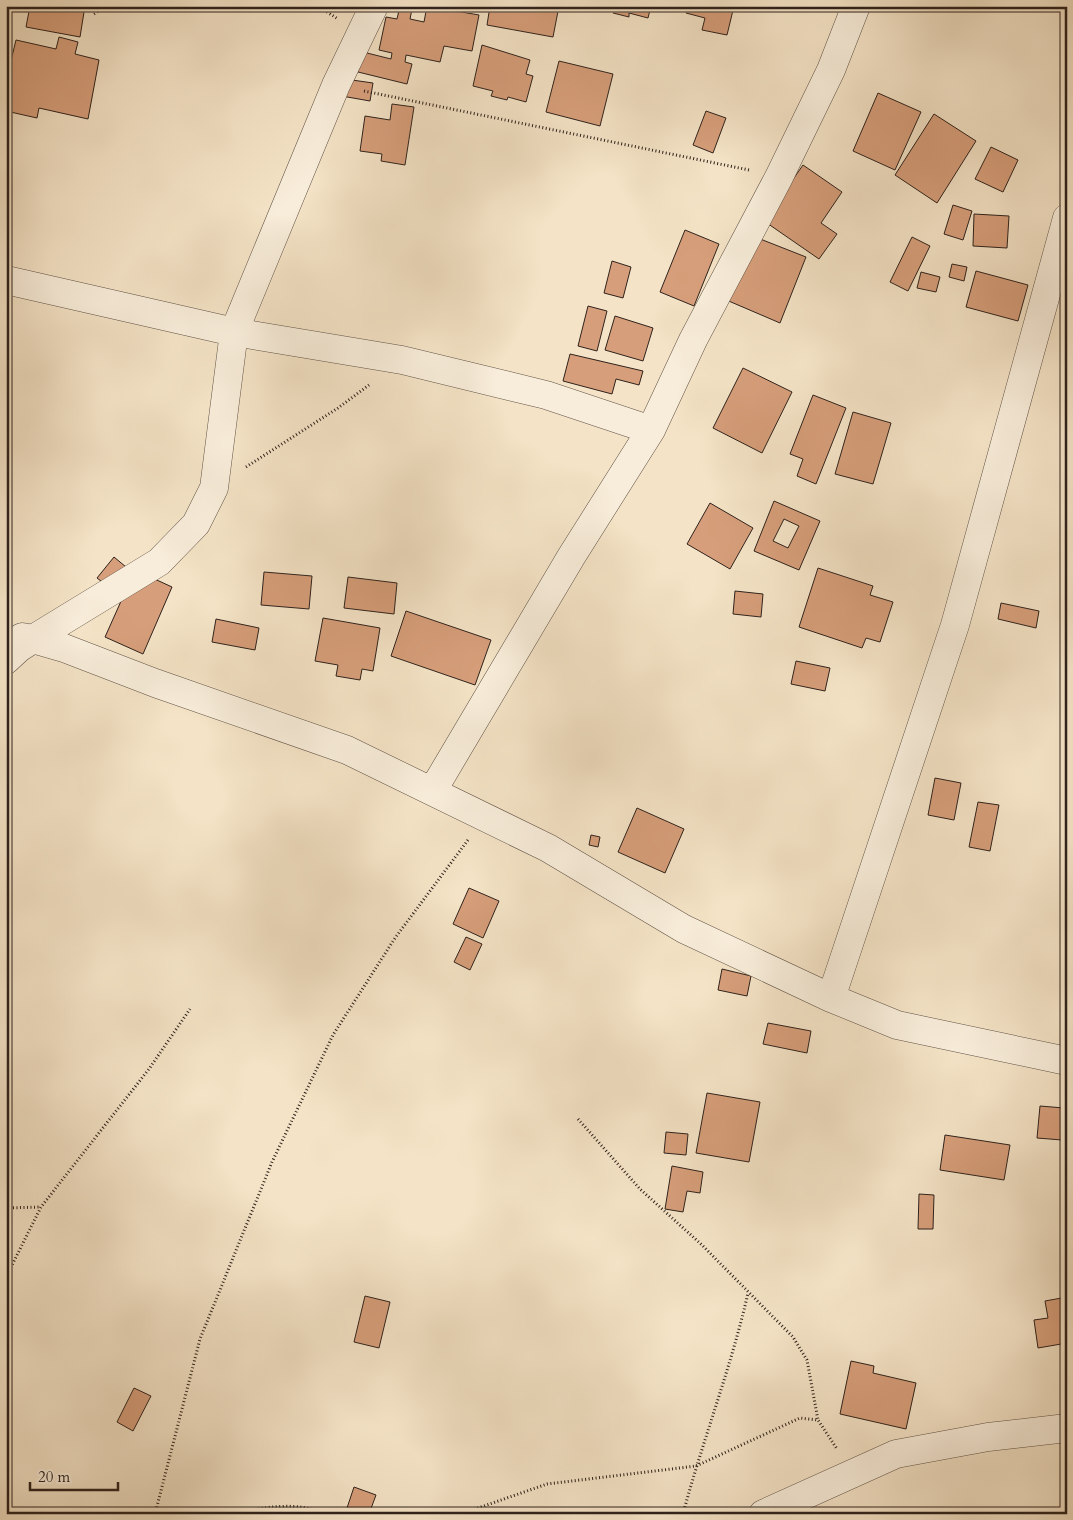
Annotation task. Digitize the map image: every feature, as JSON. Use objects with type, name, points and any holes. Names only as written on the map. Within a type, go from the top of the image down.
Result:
[{"type":"street","points":[[6,660],[19,648],[159,562],[196,524],[214,488],[234,332],[336,85],[374,6]]},
{"type":"street","points":[[433,790],[571,558],[651,430],[693,340],[779,177],[831,70],[856,6]]},
{"type":"street","points":[[831,998],[955,625],[1067,218]]},
{"type":"street","points":[[6,280],[234,332],[402,360],[546,395],[651,430]]},
{"type":"street","points":[[6,634],[64,648],[155,683],[347,750],[433,790],[485,818],[548,848],[684,929],[831,998],[897,1025],[1067,1061]]},
{"type":"street","points":[[762,1514],[896,1454],[988,1437],[1067,1428]]},
{"type":"path","points":[[94,14],[106,6]]},
{"type":"path","points":[[336,85],[779,177]]},
{"type":"path","points":[[214,488],[338,408],[402,360]]},
{"type":"path","points":[[155,1514],[200,1339],[276,1153],[332,1035],[394,938],[485,818]]},
{"type":"path","points":[[6,1277],[41,1207],[149,1069],[190,1009]]},
{"type":"path","points":[[578,1119],[640,1189],[702,1245],[793,1337],[807,1360],[818,1420],[850,1474]]},
{"type":"path","points":[[6,1208],[41,1207]]},
{"type":"path","points":[[683,1514],[696,1466],[737,1343],[748,1293]]},
{"type":"path","points":[[460,1514],[547,1484],[696,1466],[800,1418],[818,1420]]},
{"type":"path","points":[[238,1514],[248,1510],[290,1506],[322,1514]]},
{"type":"building","points":[[30,6],[85,6],[80,37],[26,27]]},
{"type":"building","points":[[400,6],[412,9],[410,19],[424,22],[427,6],[479,15],[472,51],[444,46],[440,62],[406,55],[405,62],[412,64],[407,84],[358,72],[363,52],[391,59],[392,53],[379,50],[386,17],[397,19]]},
{"type":"building","points":[[490,6],[559,6],[553,37],[487,25]]},
{"type":"building","points":[[611,6],[651,6],[648,18],[629,13],[629,17],[613,13],[615,7]]},
{"type":"building","points":[[687,6],[734,6],[727,35],[702,30],[705,18],[686,13]]},
{"type":"building","points":[[59,37],[78,42],[75,54],[99,60],[88,119],[39,108],[37,118],[6,111],[6,81],[16,40],[56,49]]},
{"type":"building","points":[[482,45],[530,60],[526,74],[533,76],[526,102],[508,97],[507,100],[491,96],[493,91],[473,86]]},
{"type":"building","points":[[559,61],[613,74],[600,126],[546,112]]},
{"type":"building","points":[[338,78],[373,83],[370,101],[336,95]]},
{"type":"building","points":[[878,93],[921,112],[895,170],[853,151]]},
{"type":"building","points":[[392,104],[414,107],[405,165],[381,161],[382,154],[360,151],[365,116],[390,120]]},
{"type":"building","points":[[706,111],[726,118],[713,153],[693,145]]},
{"type":"building","points":[[934,114],[976,141],[937,203],[895,175]]},
{"type":"building","points":[[991,147],[1018,160],[1003,192],[975,179]]},
{"type":"building","points":[[803,165],[842,192],[821,223],[837,234],[819,259],[764,221]]},
{"type":"building","points":[[953,205],[972,211],[963,240],[944,234]]},
{"type":"building","points":[[974,214],[1009,216],[1007,248],[973,246]]},
{"type":"building","points":[[685,230],[719,244],[694,306],[660,292]]},
{"type":"building","points":[[750,235],[806,257],[780,323],[724,299]]},
{"type":"building","points":[[912,237],[930,246],[908,291],[890,282]]},
{"type":"building","points":[[612,261],[631,267],[623,298],[604,293]]},
{"type":"building","points":[[952,264],[967,267],[964,281],[949,277]]},
{"type":"building","points":[[976,271],[1028,285],[1018,321],[966,307]]},
{"type":"building","points":[[921,272],[940,277],[936,292],[917,288]]},
{"type":"building","points":[[588,306],[607,311],[597,351],[578,346]]},
{"type":"building","points":[[615,316],[653,328],[643,361],[605,350]]},
{"type":"building","points":[[570,354],[643,371],[639,385],[616,379],[612,394],[563,381]]},
{"type":"building","points":[[743,368],[792,392],[762,453],[713,428]]},
{"type":"building","points":[[813,395],[846,408],[816,484],[797,476],[803,459],[790,454]]},
{"type":"building","points":[[853,412],[891,423],[873,484],[835,474]]},
{"type":"building","points":[[774,501],[820,521],[799,570],[754,551]],"holes":[[[784,519],[799,526],[788,548],[773,541]]]},
{"type":"building","points":[[710,503],[753,528],[730,569],[687,544]]},
{"type":"building","points":[[114,557],[126,567],[110,588],[97,578]]},
{"type":"building","points":[[818,568],[873,586],[870,595],[893,602],[880,642],[866,638],[862,648],[799,627]]},
{"type":"building","points":[[135,570],[172,587],[143,654],[105,637]]},
{"type":"building","points":[[264,572],[312,576],[309,609],[261,605]]},
{"type":"building","points":[[348,577],[397,583],[394,614],[344,608]]},
{"type":"building","points":[[735,591],[763,594],[761,617],[733,614]]},
{"type":"building","points":[[1001,603],[1039,611],[1036,628],[998,619]]},
{"type":"building","points":[[406,611],[491,640],[475,685],[391,656]]},
{"type":"building","points":[[323,618],[380,628],[373,671],[362,669],[360,680],[336,676],[338,665],[315,661]]},
{"type":"building","points":[[216,619],[259,628],[255,650],[212,642]]},
{"type":"building","points":[[796,661],[830,668],[825,691],[791,684]]},
{"type":"building","points":[[935,778],[961,783],[954,820],[928,815]]},
{"type":"building","points":[[978,802],[999,805],[990,851],[969,847]]},
{"type":"building","points":[[637,808],[684,829],[665,873],[618,852]]},
{"type":"building","points":[[591,835],[600,837],[598,847],[589,845]]},
{"type":"building","points":[[469,888],[499,901],[483,938],[453,924]]},
{"type":"building","points":[[466,937],[482,944],[470,970],[454,962]]},
{"type":"building","points":[[722,969],[751,976],[747,996],[718,990]]},
{"type":"building","points":[[768,1023],[811,1031],[807,1053],[763,1044]]},
{"type":"building","points":[[707,1093],[760,1102],[749,1162],[696,1153]]},
{"type":"building","points":[[1040,1106],[1064,1108],[1062,1140],[1037,1138]]},
{"type":"building","points":[[666,1132],[688,1134],[686,1155],[664,1153]]},
{"type":"building","points":[[945,1135],[1010,1145],[1004,1180],[940,1170]]},
{"type":"building","points":[[672,1166],[703,1172],[700,1193],[687,1191],[683,1212],[665,1209]]},
{"type":"building","points":[[919,1194],[934,1195],[933,1229],[918,1229]]},
{"type":"building","points":[[365,1296],[390,1302],[379,1348],[354,1342]]},
{"type":"building","points":[[1067,1297],[1067,1343],[1038,1348],[1034,1320],[1048,1318],[1045,1301]]},
{"type":"building","points":[[851,1361],[874,1366],[873,1373],[916,1383],[906,1429],[840,1414]]},
{"type":"building","points":[[134,1388],[151,1396],[133,1431],[117,1422]]},
{"type":"building","points":[[354,1487],[376,1495],[369,1514],[345,1514]]}]
